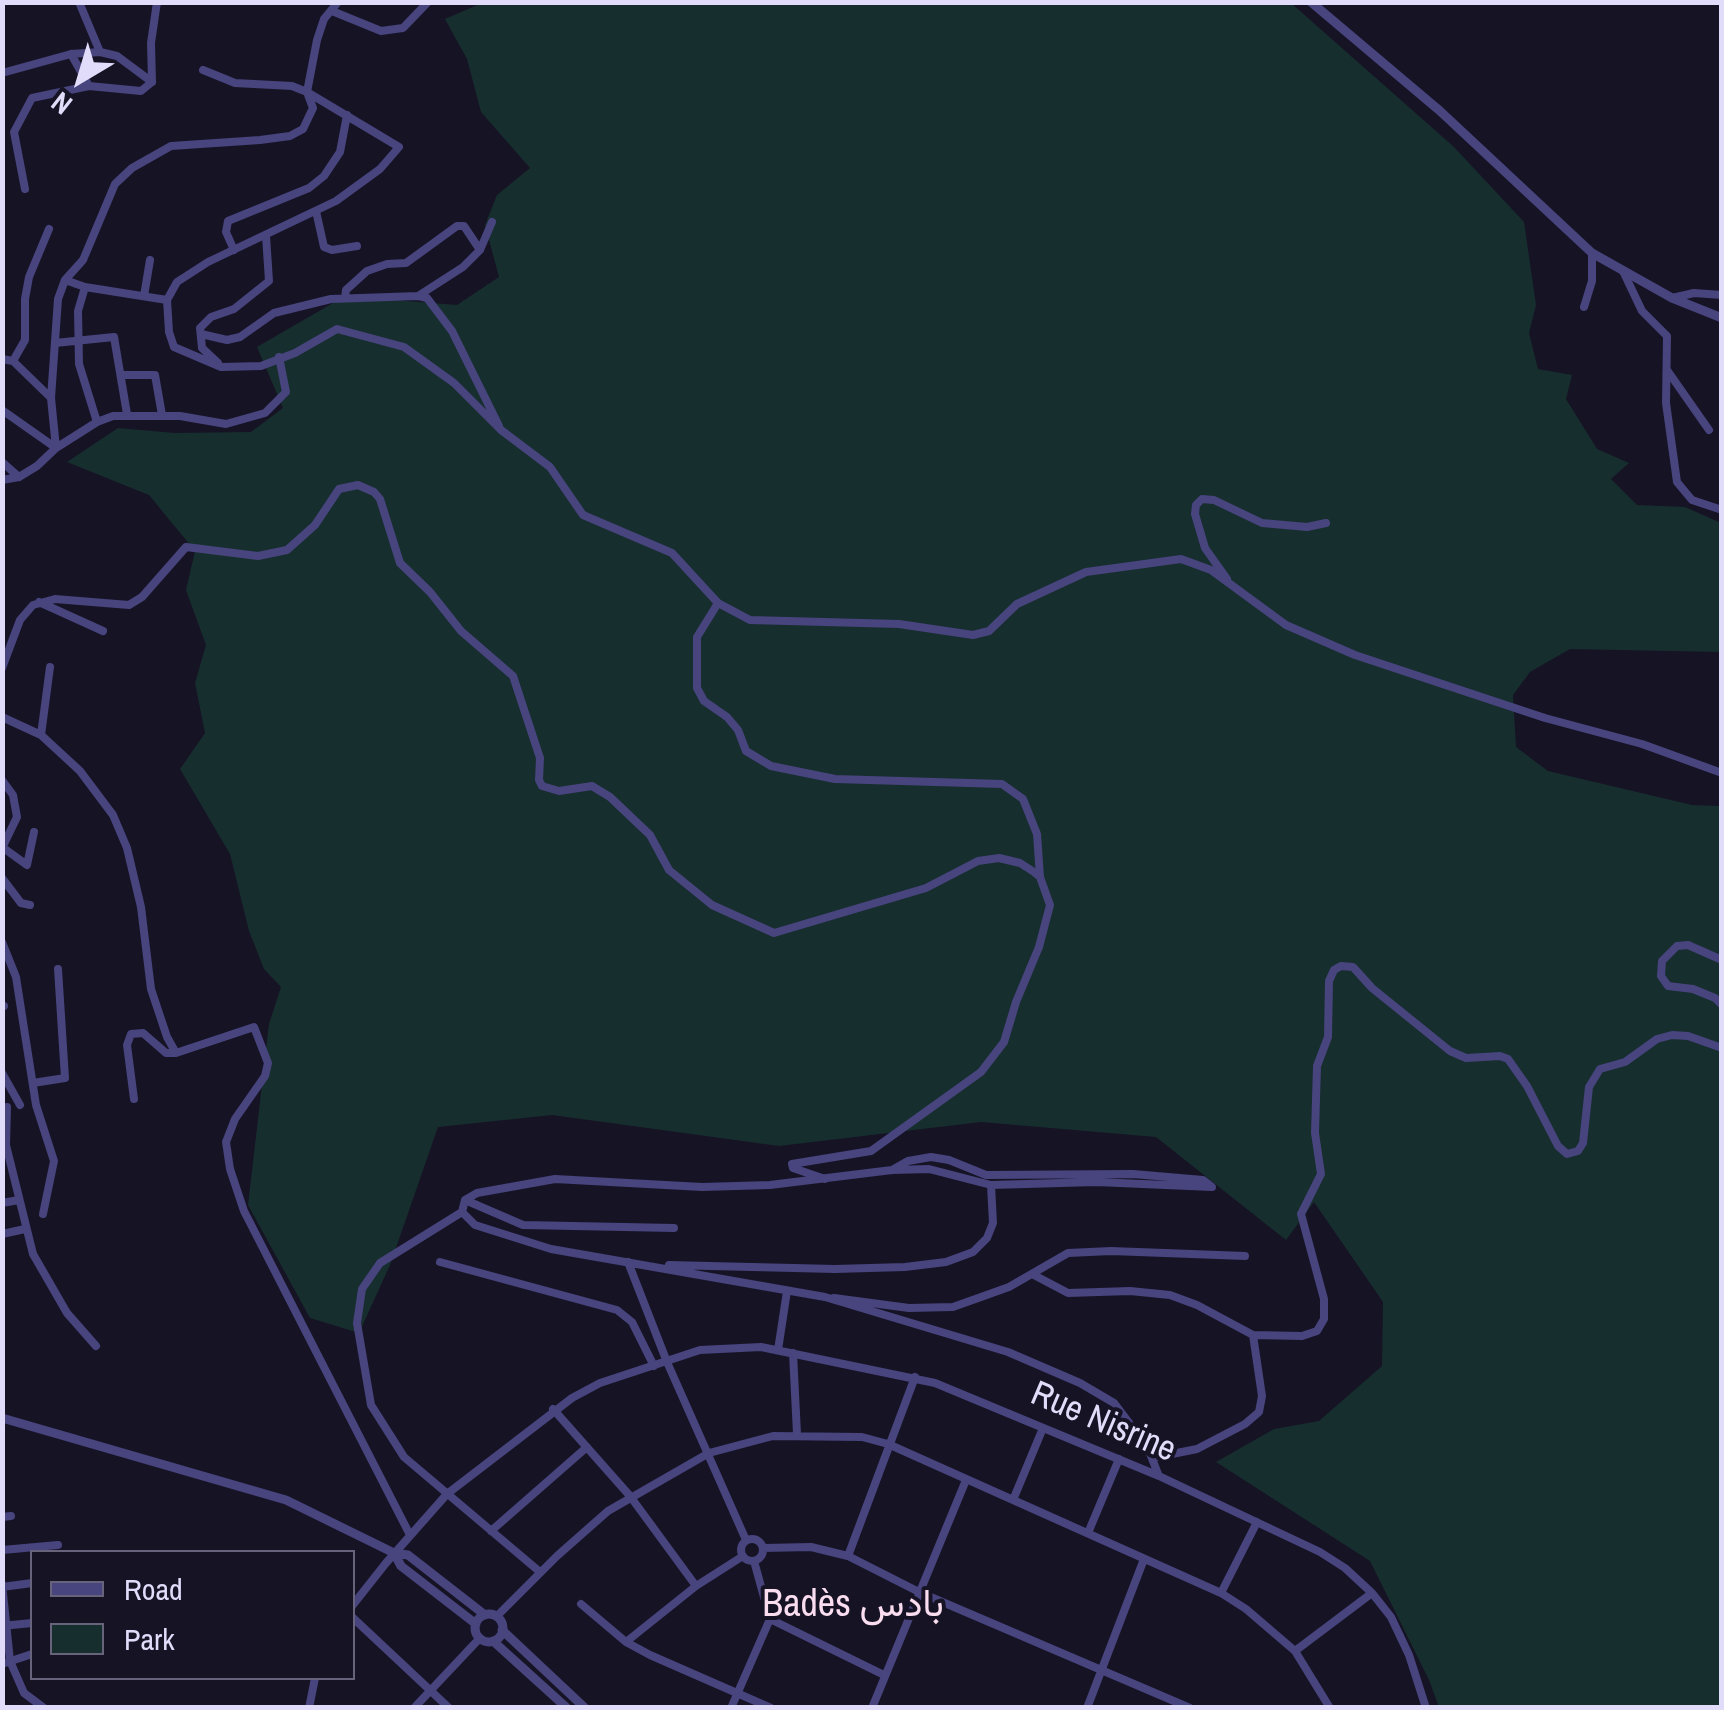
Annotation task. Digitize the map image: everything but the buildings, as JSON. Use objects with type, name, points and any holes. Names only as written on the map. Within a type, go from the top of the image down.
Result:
[{"type":"street","points":[[79,2],[100,52]]},
{"type":"street","points":[[152,82],[151,42],[157,2]]},
{"type":"street","points":[[56,448],[52,398],[58,300],[65,280],[83,260],[115,184],[132,168],[171,146],[290,136],[303,129],[313,108],[307,92],[317,40],[324,20],[338,2]]},
{"type":"street","points":[[332,11],[382,31],[403,28],[428,2]]},
{"type":"street","points":[[1312,2],[1440,111],[1592,253],[1672,298],[1722,318]]},
{"type":"street","points":[[2,73],[71,54],[100,52],[116,56],[152,82]]},
{"type":"street","points":[[71,54],[88,86]]},
{"type":"street","points":[[204,70],[236,83],[292,86],[399,147],[358,188],[177,282],[168,300],[168,332],[174,348],[221,366],[261,366],[338,329],[404,347],[454,383],[500,430],[550,466],[583,515],[672,552],[718,603],[750,620],[899,624],[972,635],[990,631],[1016,604],[1086,572],[1181,560],[1211,570],[1286,625],[1355,654],[1722,773]]},
{"type":"street","points":[[25,189],[14,132],[32,98],[88,86],[141,91],[152,82]]},
{"type":"street","points":[[234,250],[226,232],[228,222],[253,208],[309,188],[324,176],[340,152],[348,116]]},
{"type":"street","points":[[316,210],[324,247],[332,250],[357,246]]},
{"type":"street","points":[[418,296],[464,267],[480,250],[492,222]]},
{"type":"street","points":[[344,298],[356,279],[367,271],[387,264],[406,264],[457,226],[467,229],[480,250]]},
{"type":"street","points":[[49,229],[29,278],[26,340],[8,360],[52,398]]},
{"type":"street","points":[[221,366],[202,348],[200,328],[211,317],[234,309],[269,281],[266,236]]},
{"type":"street","points":[[1584,307],[1592,282],[1592,253]]},
{"type":"street","points":[[144,296],[150,260]]},
{"type":"street","points":[[1623,271],[1642,310],[1666,332],[1667,422],[1677,482],[1692,500],[1722,510]]},
{"type":"street","points":[[65,280],[84,287],[168,300]]},
{"type":"street","points":[[84,287],[78,310],[79,364],[97,422]]},
{"type":"street","points":[[1672,298],[1694,292],[1722,295]]},
{"type":"street","points":[[201,334],[227,340],[240,336],[274,312],[344,298],[427,298],[452,331],[500,430]]},
{"type":"street","points":[[55,344],[114,337],[127,414]]},
{"type":"street","points":[[2,480],[19,477],[38,466],[56,448],[97,422],[127,414],[226,424],[265,413],[286,392],[279,357]]},
{"type":"street","points":[[1668,370],[1710,430]]},
{"type":"street","points":[[122,375],[155,375],[162,416]]},
{"type":"street","points":[[2,410],[56,448]]},
{"type":"street","points":[[2,462],[19,477]]},
{"type":"street","points":[[2,668],[20,620],[26,610],[39,602],[55,599],[129,605],[142,597],[186,547],[258,556],[287,550],[314,525],[339,488],[358,485],[380,499],[400,563],[461,630],[513,676],[540,758],[542,786],[558,791],[592,786],[610,796],[650,835],[669,870],[712,906],[774,932],[926,888],[978,861],[998,858],[1020,863],[1040,876]]},
{"type":"street","points":[[1229,583],[1205,548],[1195,514],[1202,498],[1262,523],[1326,523]]},
{"type":"street","points":[[39,602],[103,631]]},
{"type":"street","points":[[718,603],[697,637],[697,688],[704,701],[738,730],[746,751],[771,766],[835,780],[1002,784],[1023,799],[1037,834],[1040,876],[1050,905],[1040,947],[1004,1042],[982,1072],[872,1151],[792,1164],[792,1168],[825,1180]]},
{"type":"street","points":[[41,736],[50,667]]},
{"type":"street","points":[[2,716],[41,736],[80,771],[113,814],[128,848],[141,907],[151,989],[166,1037],[176,1053]]},
{"type":"street","points":[[2,780],[13,795],[17,816],[3,848],[27,865],[34,832]]},
{"type":"street","points":[[2,878],[20,903],[30,905]]},
{"type":"street","points":[[2,942],[16,977],[36,1104],[54,1161],[43,1214]]},
{"type":"street","points":[[1722,960],[1688,945],[1676,946],[1662,961],[1660,976],[1668,986],[1715,998],[1722,1005]]},
{"type":"street","points":[[1032,1274],[1068,1293],[1170,1295],[1253,1336],[1313,1334],[1324,1319],[1320,1284],[1301,1214],[1321,1174],[1314,1133],[1318,1066],[1328,1037],[1329,981],[1337,967],[1353,968],[1450,1051],[1466,1058],[1508,1058],[1567,1154],[1578,1152],[1584,1143],[1588,1087],[1600,1069],[1625,1062],[1658,1038],[1688,1036],[1722,1048]]},
{"type":"street","points":[[33,1083],[65,1078],[58,969]]},
{"type":"street","points":[[134,1099],[127,1046],[131,1034],[143,1033],[166,1052],[176,1053],[254,1027],[268,1063],[265,1076],[235,1119],[226,1142],[230,1169],[251,1226],[410,1535]]},
{"type":"street","points":[[2,1072],[20,1105]]},
{"type":"street","points":[[36,1104],[4,1108],[4,1142],[25,1229],[49,1284],[67,1313],[96,1346]]},
{"type":"street","points":[[540,1572],[404,1456],[371,1405],[357,1323],[362,1289],[380,1262],[462,1212],[465,1200],[477,1193],[555,1179],[702,1187],[825,1180],[892,1170],[941,1170],[990,1185],[1096,1182],[1212,1187],[1202,1180],[1134,1174],[986,1175],[940,1157],[919,1158],[892,1170]]},
{"type":"street","points":[[2,1168],[12,1163]]},
{"type":"street","points":[[646,1264],[835,1268],[946,1262],[973,1252],[987,1238],[993,1223],[990,1185]]},
{"type":"street","points":[[2,1203],[19,1200]]},
{"type":"street","points":[[465,1200],[523,1225],[674,1228]]},
{"type":"street","points":[[462,1212],[476,1225],[551,1249],[787,1291],[909,1308],[954,1308],[1009,1287],[1061,1256],[1085,1251],[1245,1256]]},
{"type":"street","points":[[2,1234],[25,1229]]},
{"type":"street","points":[[440,1262],[618,1310],[632,1322],[654,1366]]},
{"type":"street","points":[[628,1262],[667,1362],[746,1540]]},
{"type":"street","points":[[778,1350],[787,1291]]},
{"type":"street","points":[[824,1297],[1008,1352],[1080,1383],[1106,1397],[1124,1414],[1159,1476]]},
{"type":"street","points":[[1152,1458],[1196,1450],[1259,1412],[1262,1396],[1253,1336]]},
{"type":"street","name":"Rue Nisrine","points":[[355,1602],[448,1494],[554,1409],[600,1384],[700,1350],[761,1347],[914,1378],[962,1393],[1159,1476],[1320,1552],[1372,1593],[1401,1636],[1426,1708]]},
{"type":"street","points":[[793,1353],[797,1434]]},
{"type":"street","points":[[848,1556],[914,1378]]},
{"type":"street","points":[[554,1409],[630,1496],[696,1586]]},
{"type":"street","points":[[2,1418],[286,1500],[394,1553],[408,1555],[484,1614],[497,1616]]},
{"type":"street","points":[[1014,1500],[1043,1428]]},
{"type":"street","points":[[497,1616],[608,1511],[709,1453],[773,1436],[862,1437],[888,1444],[1221,1593],[1246,1608],[1296,1651],[1330,1708]]},
{"type":"street","points":[[491,1531],[586,1447]]},
{"type":"street","points":[[1088,1533],[1120,1460]]},
{"type":"street","points":[[872,1708],[966,1480]]},
{"type":"street","points":[[1221,1593],[1256,1522]]},
{"type":"street","points":[[746,1540],[754,1539],[763,1548],[811,1546],[848,1556],[919,1592],[1190,1708]]},
{"type":"street","points":[[743,1556],[741,1548],[746,1540]]},
{"type":"street","points":[[2,1550],[58,1545]]},
{"type":"street","points":[[754,1561],[763,1548]]},
{"type":"street","points":[[394,1553],[401,1566],[476,1624],[480,1638]]},
{"type":"street","points":[[626,1642],[696,1586],[743,1556]]},
{"type":"street","points":[[743,1556],[754,1561]]},
{"type":"street","points":[[1087,1708],[1144,1559]]},
{"type":"street","points":[[732,1708],[770,1619],[754,1561]]},
{"type":"street","points":[[30,1583],[3,1586],[6,1662],[24,1693],[44,1708]]},
{"type":"street","points":[[1296,1651],[1372,1593]]},
{"type":"street","points":[[581,1604],[626,1642],[771,1708]]},
{"type":"street","points":[[476,1624],[484,1614]]},
{"type":"street","points":[[497,1616],[502,1630],[586,1708]]},
{"type":"street","points":[[770,1619],[884,1675]]},
{"type":"street","points":[[355,1620],[448,1708]]},
{"type":"street","points":[[4,1626],[30,1623]]},
{"type":"street","points":[[493,1640],[502,1630]]},
{"type":"street","points":[[414,1708],[480,1638]]},
{"type":"street","points":[[480,1638],[493,1640],[566,1707],[575,1698]]},
{"type":"street","points":[[6,1662],[30,1655]]},
{"type":"street","points":[[309,1708],[315,1680]]},
{"type":"green space","points":[[482,3],[1291,3],[1454,147],[1524,222],[1536,305],[1529,333],[1538,369],[1572,375],[1566,399],[1597,449],[1629,463],[1611,479],[1637,505],[1685,507],[1721,523],[1721,652],[1570,649],[1530,672],[1513,695],[1516,747],[1548,771],[1692,805],[1721,806],[1721,1707],[1439,1707],[1370,1561],[1216,1462],[1274,1429],[1319,1421],[1382,1366],[1383,1302],[1314,1202],[1286,1240],[1156,1137],[981,1122],[779,1146],[552,1115],[438,1127],[390,1265],[359,1333],[310,1318],[248,1205],[269,1024],[281,987],[264,969],[249,931],[230,854],[180,769],[205,733],[195,683],[206,645],[186,590],[195,551],[149,495],[67,462],[118,428],[175,433],[251,432],[283,408],[257,347],[345,296],[457,305],[499,277],[485,225],[497,195],[530,168],[481,112],[467,59],[445,19]]},
{"type":"district","name":"Badès بادس","points":[[853,1606]]}]
